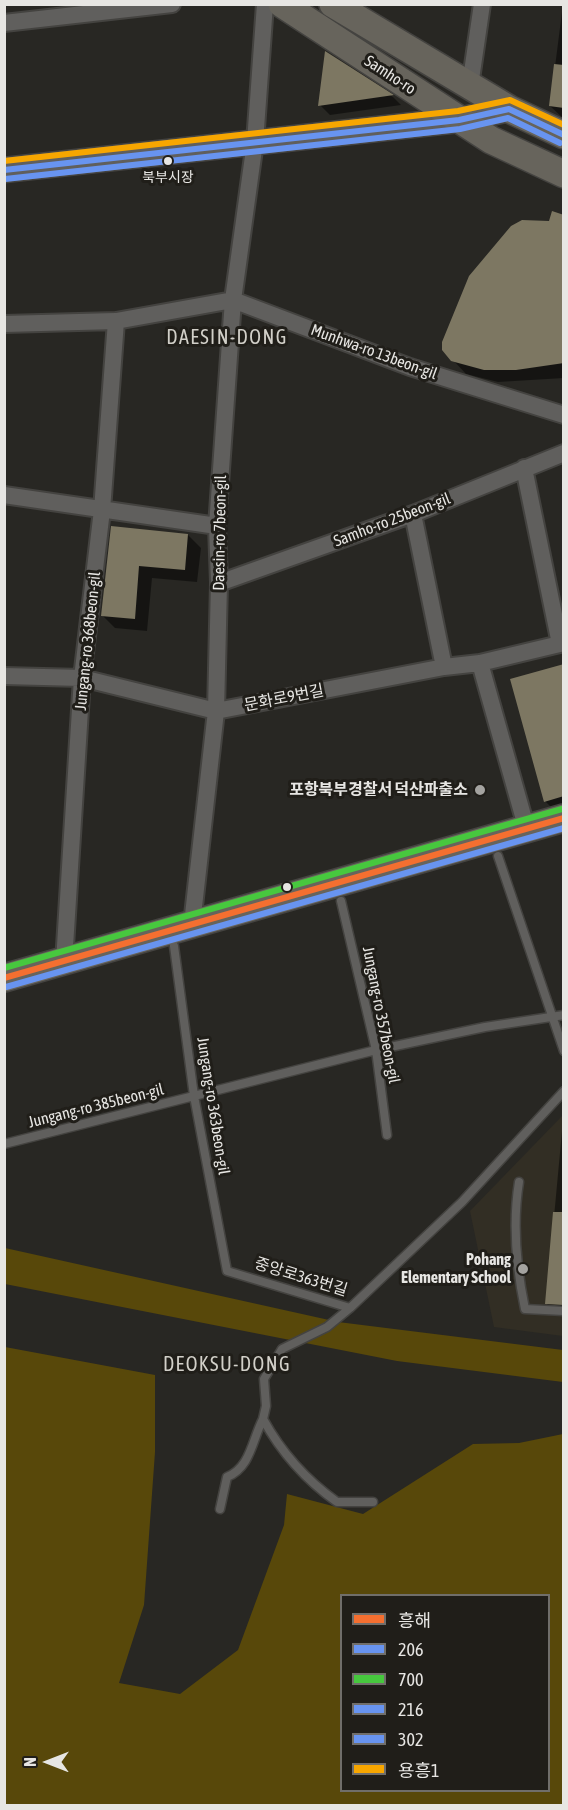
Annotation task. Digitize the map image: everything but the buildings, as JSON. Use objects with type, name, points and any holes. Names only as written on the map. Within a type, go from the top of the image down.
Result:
[{"type":"main road","name":"Samho-ro","points":[[282,4],[491,140],[564,174]]},
{"type":"main road","name":"Samho-ro","points":[[333,4],[510,109],[564,135]]},
{"type":"main road","points":[[4,978],[564,818]]},
{"type":"main road","points":[[4,995],[564,838]]},
{"type":"street","points":[[4,23],[172,4]]},
{"type":"street","name":"Daesin-ro 7beon-gil","points":[[192,924],[216,711],[219,583],[217,526],[233,300],[255,142],[266,4]]},
{"type":"street","points":[[470,86],[482,4]]},
{"type":"street","points":[[4,170],[459,120],[510,109]]},
{"type":"street","points":[[4,324],[116,321],[233,300]]},
{"type":"street","name":"Munhwa-ro 13beon-gil","points":[[233,300],[410,367],[564,415]]},
{"type":"street","name":"Jungang-ro 368beon-gil","points":[[64,962],[82,678],[102,510],[116,321]]},
{"type":"street","name":"Samho-ro 25beon-gil","points":[[219,583],[413,514],[564,453]]},
{"type":"street","points":[[524,468],[562,644]]},
{"type":"street","points":[[4,495],[217,526]]},
{"type":"street","points":[[413,514],[444,667]]},
{"type":"street","name":"문화로9번길","points":[[4,676],[82,678],[216,711],[444,667],[480,663],[562,644]]},
{"type":"street","points":[[480,663],[527,830]]},
{"type":"lane","points":[[498,856],[550,1016],[564,1051]]},
{"type":"lane","name":"Jungang-ro 357beon-gil","points":[[341,901],[376,1050],[387,1136]]},
{"type":"lane","name":"Jungang-ro 363beon-gil","points":[[174,946],[194,1096],[227,1271],[350,1308]]},
{"type":"lane","name":"Jungang-ro 385beon-gil","points":[[4,1144],[376,1050],[564,1015]]},
{"type":"lane","name":"중앙로363번길","points":[[263,1419],[266,1406],[264,1378],[282,1348],[327,1327],[350,1308],[462,1202],[564,1091]]},
{"type":"lane","points":[[519,1182],[513,1217],[518,1275],[525,1309],[564,1311]]},
{"type":"lane","points":[[263,1419],[277,1445],[321,1491],[337,1502],[373,1502]]},
{"type":"lane","points":[[220,1509],[226,1477],[239,1471],[249,1456],[263,1419]]},
{"type":"shaded area","name":"Pohang Elementary School","points":[[563,1115],[563,1336],[494,1327],[470,1211]]},
{"type":"shaded area","points":[[5,1248],[338,1322],[563,1350],[563,1382],[397,1361],[5,1284]]},
{"type":"shaded area","points":[[5,1347],[155,1375],[155,1452],[144,1605],[119,1683],[180,1694],[238,1650],[284,1525],[287,1494],[363,1514],[473,1444],[519,1443],[563,1434],[563,1805],[5,1805]]},
{"type":"transit line","name":"용흥1","points":[[4,161],[458,111],[510,100],[564,125]]},
{"type":"transit line","name":"216","points":[[4,170],[459,120],[509,109],[564,135]]},
{"type":"transit line","name":"302","points":[[5,179],[460,129],[508,118],[560,143]]},
{"type":"transit line","name":"700","points":[[4,968],[562,809]]},
{"type":"transit line","name":"흥해","points":[[4,978],[564,818]]},
{"type":"transit line","name":"206","points":[[6,987],[564,828]]},
{"type":"place","name":"북부시장","points":[[168,161]]},
{"type":"place","name":"포항북부경찰서 덕산파출소","points":[[480,790]]},
{"type":"place","name":"Pohang Elementary School","points":[[523,1269]]},
{"type":"district","name":"DAESIN-DONG","points":[[227,338]]},
{"type":"district","name":"DEOKSU-DONG","points":[[227,1365]]}]
